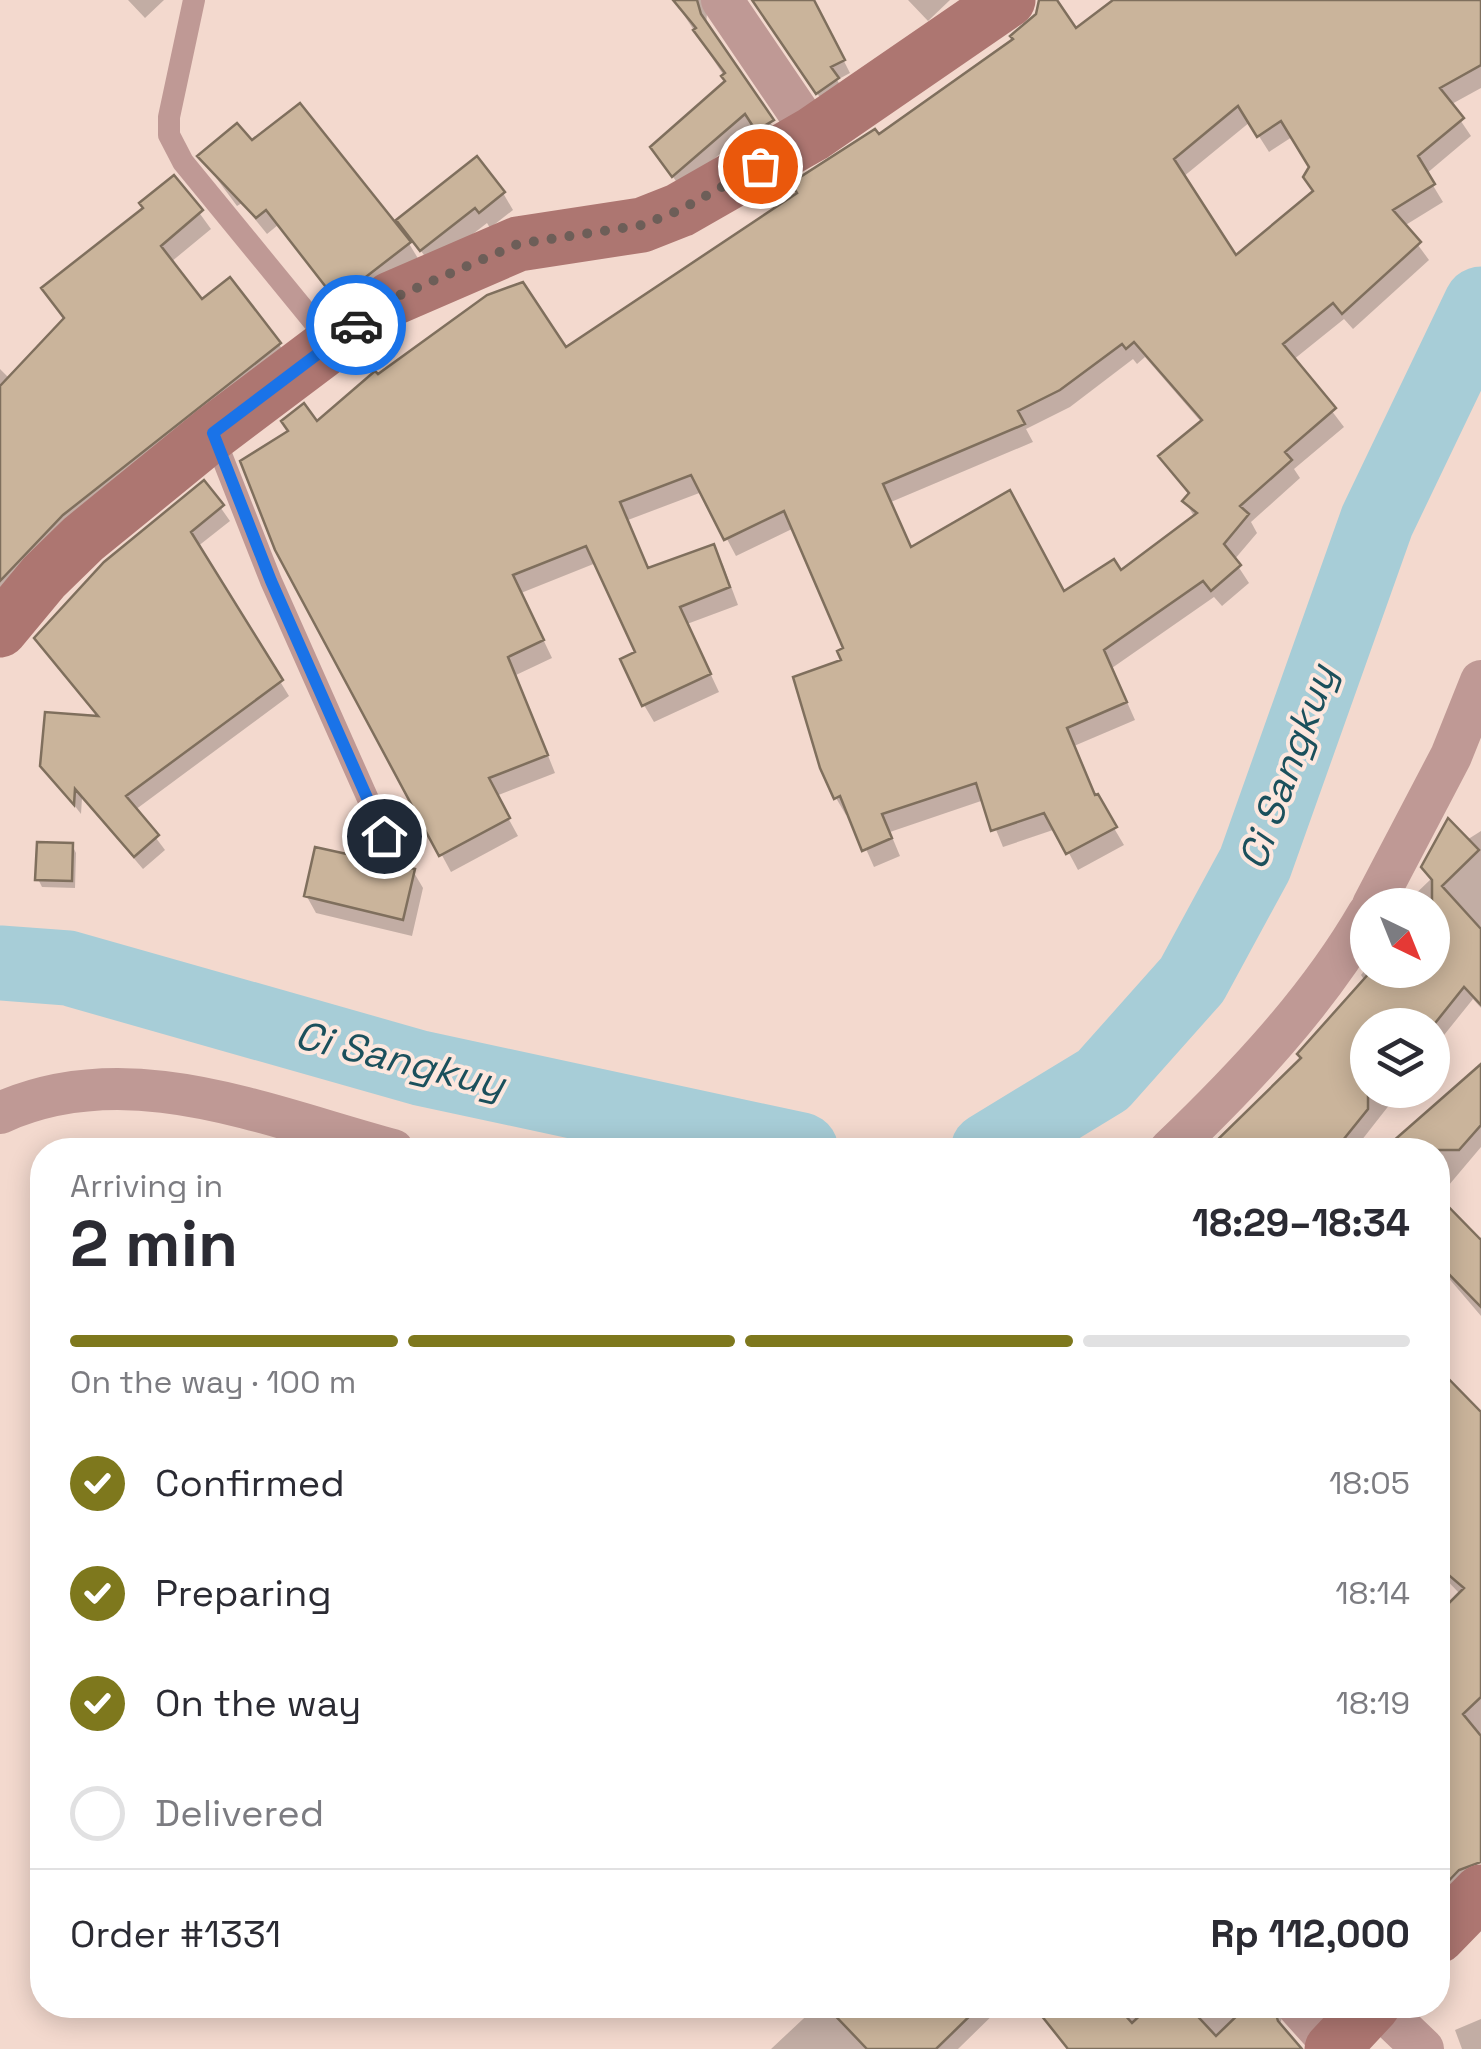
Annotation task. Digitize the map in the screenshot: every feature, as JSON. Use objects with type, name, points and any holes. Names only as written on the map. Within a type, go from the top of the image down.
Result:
[{"type":"street","points":[[722,0],[813,134]]},
{"type":"street","points":[[0,630],[44,577],[83,539],[213,433],[391,299],[518,244],[642,225],[680,210],[813,134],[1008,0]]},
{"type":"street","points":[[1381,888],[1451,756],[1481,681]]},
{"type":"street","points":[[1182,1138],[1221,1101],[1296,1015],[1350,939]]},
{"type":"street","points":[[0,1112],[69,1092],[117,1087],[177,1091],[349,1138]]},
{"type":"street","points":[[1450,1924],[1481,1892]]},
{"type":"street","points":[[1308,2018],[1333,2048],[1362,2018]]},
{"type":"street","points":[[1389,2018],[1422,2049]]},
{"type":"lane","points":[[194,0],[168,117],[169,134],[183,162],[332,344]]},
{"type":"lane","points":[[213,433],[271,581],[384,836]]},
{"type":"building","points":[[673,0],[697,0],[701,14],[774,120],[756,131],[745,114],[672,177],[650,147],[725,81],[721,76],[725,73]]},
{"type":"building","points":[[752,0],[814,0],[845,60],[831,67],[839,78],[816,94]]},
{"type":"building","points":[[1039,0],[1057,0],[1076,28],[1113,0],[1481,0],[1481,65],[1440,88],[1464,118],[1418,156],[1435,184],[1393,210],[1421,242],[1342,314],[1333,303],[1283,344],[1336,408],[1285,452],[1292,460],[1240,506],[1249,514],[1224,544],[1241,565],[1211,591],[1203,581],[1104,650],[1127,702],[1067,728],[1095,795],[1098,794],[1117,827],[1066,854],[1044,813],[991,831],[976,783],[882,814],[892,838],[862,851],[840,796],[834,799],[820,768],[793,677],[841,660],[837,651],[843,648],[784,511],[724,540],[691,475],[620,502],[648,568],[714,544],[730,587],[680,607],[711,674],[642,706],[620,659],[635,652],[586,546],[513,575],[544,640],[508,657],[548,755],[489,778],[510,818],[439,856],[275,550],[240,461],[288,431],[281,421],[304,403],[317,421],[375,371],[378,374],[487,295],[523,282],[566,347],[797,193],[791,183],[875,129],[879,134],[1013,39],[1010,36],[1036,14]],"holes":[[[1238,106],[1257,137],[1281,121],[1309,167],[1303,177],[1313,191],[1236,255],[1174,159]],[[1134,342],[1202,420],[1158,456],[1189,493],[1182,501],[1197,513],[1121,570],[1114,559],[1064,591],[1010,490],[911,547],[883,484],[1025,424],[1018,411],[1060,390],[1122,344],[1126,349]]]},
{"type":"building","points":[[300,103],[411,242],[336,300],[266,210],[256,218],[197,156],[237,123],[252,140]]},
{"type":"building","points":[[477,156],[505,192],[479,213],[475,208],[420,251],[396,220]]},
{"type":"building","points":[[174,175],[203,210],[161,246],[202,299],[230,277],[281,343],[63,515],[0,581],[0,386],[64,318],[41,288],[143,208],[139,203]]},
{"type":"building","points":[[204,480],[224,505],[191,532],[283,680],[126,796],[159,835],[134,857],[75,789],[74,805],[40,766],[45,712],[98,716],[34,638],[104,562]]},
{"type":"building","points":[[1448,818],[1479,850],[1444,888],[1432,888],[1432,880],[1421,867]]},
{"type":"building","points":[[37,842],[73,843],[72,881],[35,880]]},
{"type":"building","points":[[315,847],[415,869],[403,920],[304,896]]},
{"type":"building","points":[[1450,895],[1481,929],[1481,1005],[1464,987],[1447,1008],[1350,1008],[1350,1108],[1368,1109],[1345,1138],[1219,1138],[1301,1058],[1297,1054],[1356,988],[1450,988]]},
{"type":"building","points":[[1481,1064],[1481,1125],[1459,1150],[1450,1150],[1450,1138],[1397,1138],[1431,1108],[1450,1108],[1450,1091]]},
{"type":"building","points":[[1450,1208],[1481,1240],[1481,1307],[1450,1275]]},
{"type":"building","points":[[1450,1380],[1481,1412],[1481,1697],[1463,1714],[1481,1736],[1481,1862],[1459,1870],[1450,1879],[1450,1602],[1464,1588],[1450,1576]]},
{"type":"building","points":[[837,2018],[968,2018],[936,2049],[867,2049]]},
{"type":"building","points":[[1043,2018],[1128,2018],[1132,2023],[1137,2018],[1199,2018],[1216,2036],[1235,2018],[1277,2018],[1302,2049],[1068,2049]]},
{"type":"waterway","name":"Ci Sangkuy","points":[[1008,1138],[1103,1080],[1192,980],[1255,864],[1377,521],[1481,304]]},
{"type":"waterway","name":"Ci Sangkuy","points":[[0,963],[68,968],[420,1068],[745,1138]]},
{"type":"way so far","points":[[356,325],[391,299],[518,244],[642,225],[680,210],[760,166]]},
{"type":"route","points":[[356,325],[213,433],[271,581],[384,836]]}]
